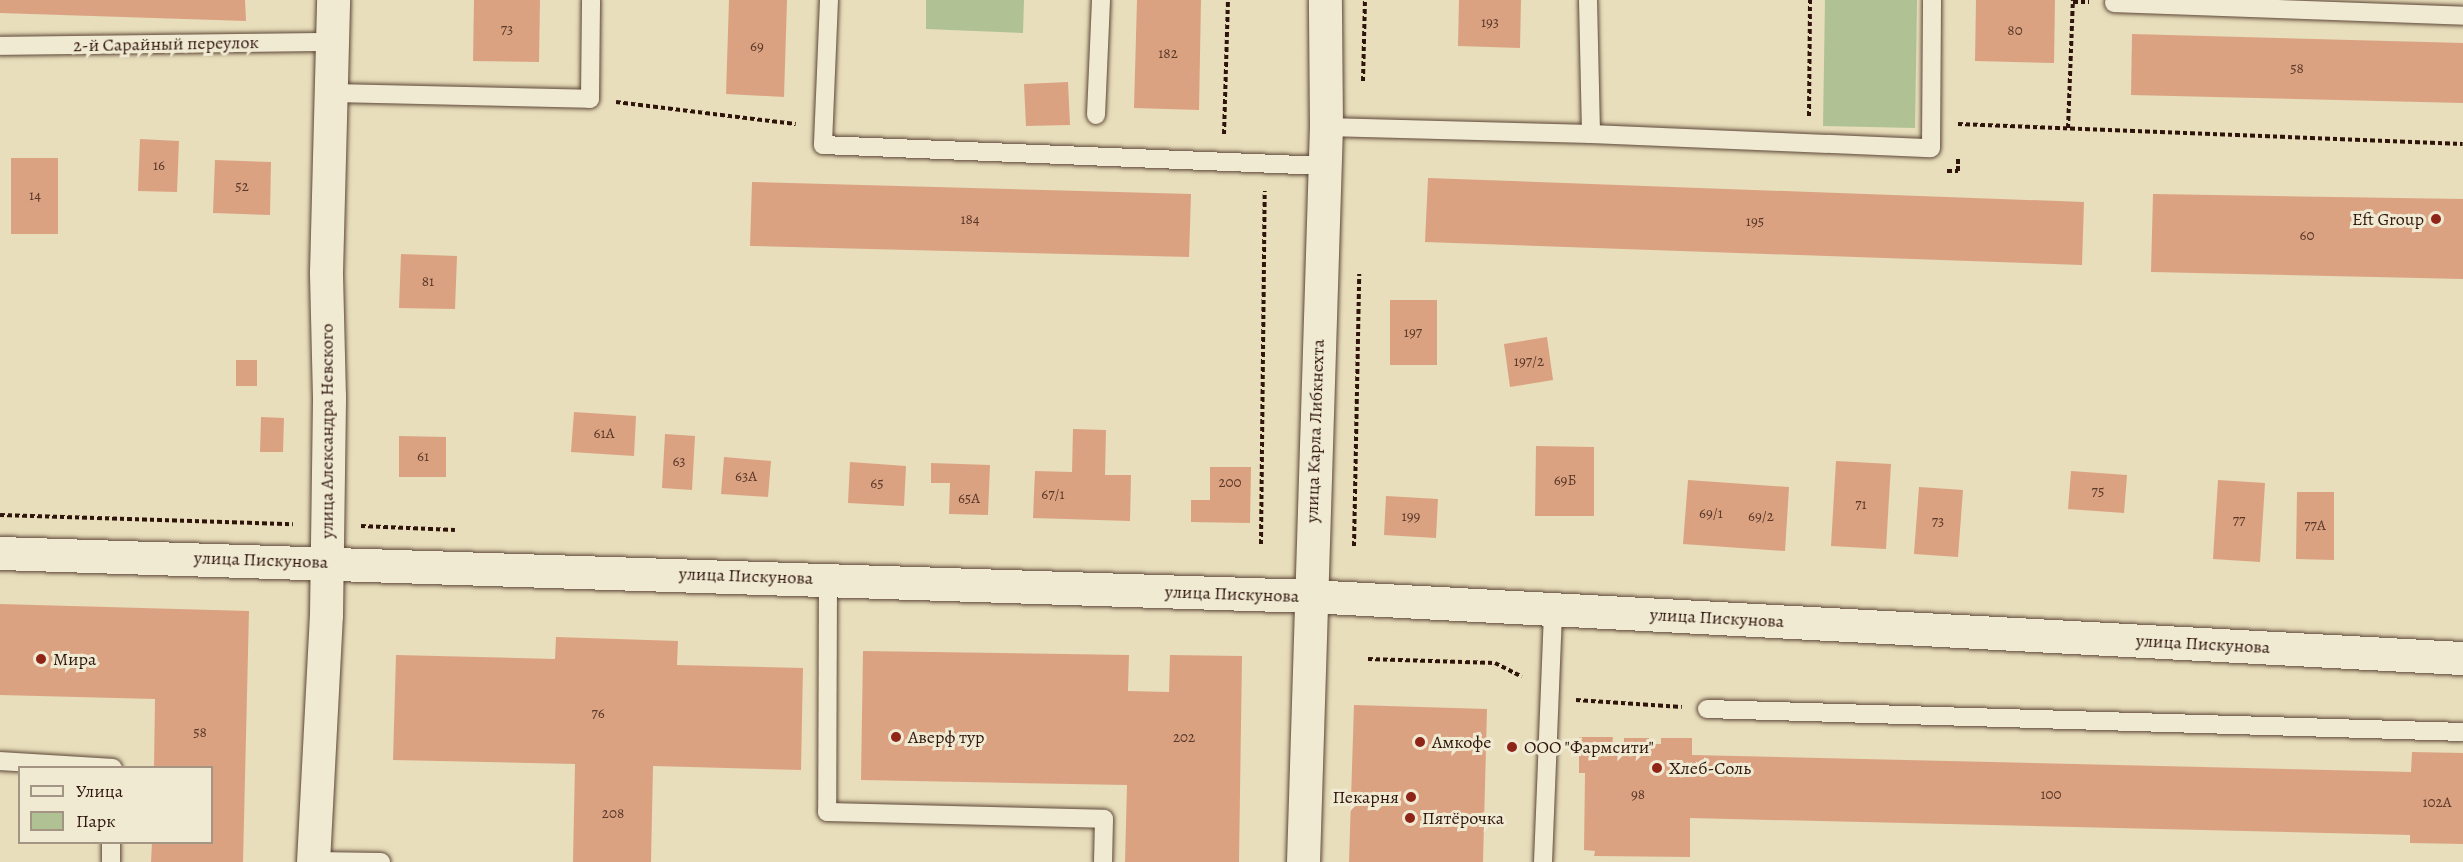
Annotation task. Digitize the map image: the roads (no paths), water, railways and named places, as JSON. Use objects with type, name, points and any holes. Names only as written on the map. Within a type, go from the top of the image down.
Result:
[{"type":"main road","name":"улица Александра Невского","points":[[313,862],[326,562],[330,397],[326,272],[333,0]]},
{"type":"main road","name":"улица Карла Либкнехта","points":[[1303,862],[1309,596],[1326,127],[1326,0]]},
{"type":"main road","name":"улица Пискунова","points":[[0,553],[1309,596],[2463,658]]},
{"type":"lane","points":[[331,93],[590,99],[591,0]]},
{"type":"lane","points":[[829,0],[823,145],[1324,166]]},
{"type":"lane","points":[[1096,115],[1101,0]]},
{"type":"lane","points":[[1588,0],[1591,134]]},
{"type":"lane","points":[[1326,127],[1591,134],[1931,148],[1932,0]]},
{"type":"lane","points":[[2114,3],[2397,6],[2463,16]]},
{"type":"lane","name":"2-й Сарайный переулок","points":[[0,46],[332,42]]},
{"type":"lane","points":[[828,579],[827,812],[1104,819],[1103,862]]},
{"type":"lane","points":[[1543,862],[1553,609]]},
{"type":"lane","points":[[1707,709],[2463,732]]},
{"type":"lane","points":[[0,761],[81,766]]},
{"type":"lane","points":[[111,844],[111,862]]},
{"type":"lane","points":[[313,862],[381,862]]},
{"type":"place","name":"Eft Group","points":[[2436,219]]},
{"type":"place","name":"Мира","points":[[41,659]]},
{"type":"place","name":"Аверф тур","points":[[896,737]]},
{"type":"place","name":"Амкофе","points":[[1420,742]]},
{"type":"place","name":"ООО \"Фармсити\"","points":[[1512,747]]},
{"type":"place","name":"Хлеб-Соль","points":[[1657,768]]},
{"type":"place","name":"Пекарня","points":[[1411,797]]},
{"type":"place","name":"Пятёрочка","points":[[1410,818]]}]
